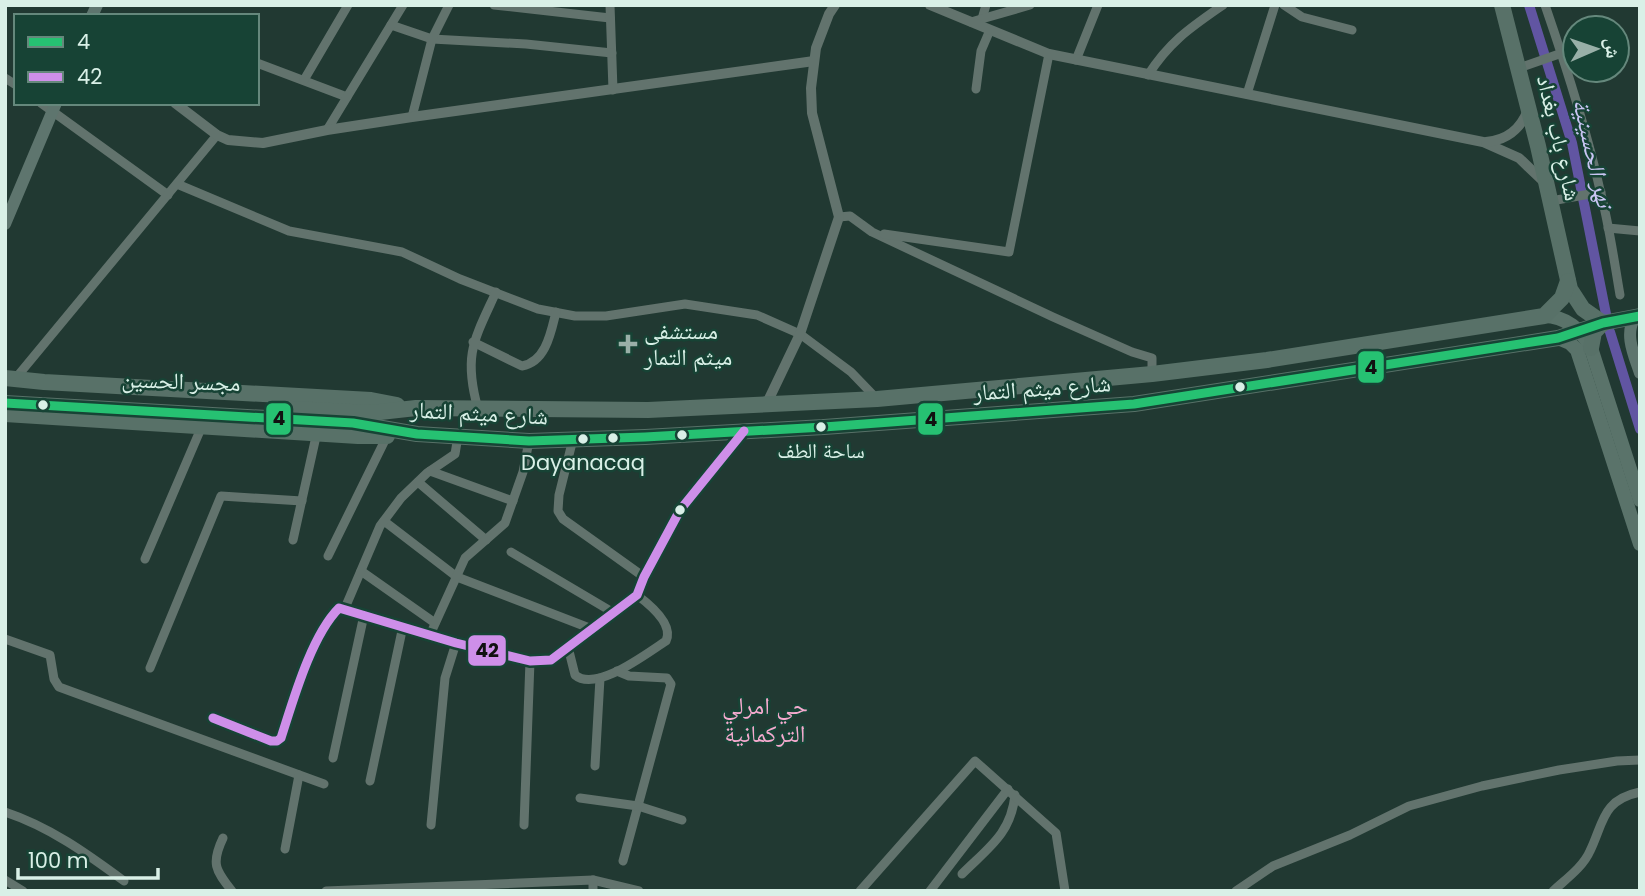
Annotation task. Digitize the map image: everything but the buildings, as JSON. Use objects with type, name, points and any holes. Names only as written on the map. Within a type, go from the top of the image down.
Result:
[{"type":"highway","name":"شارع باب بغداد","points":[[1502,5],[1526,66],[1529,108],[1554,195],[1568,281],[1578,303],[1589,315],[1603,324]]},
{"type":"highway","points":[[1544,316],[1562,298],[1568,281]]},
{"type":"highway","name":"شارع ميثم التمار","points":[[354,417],[416,408],[658,410],[877,399],[1152,374],[1291,356],[1544,316]]},
{"type":"highway","name":"شارع ميثم التمار","points":[[354,417],[417,434],[529,441],[824,427],[1055,411],[1210,393],[1558,338],[1637,316]]},
{"type":"highway","points":[[1584,350],[1594,332],[1603,324]]},
{"type":"highway","points":[[1097,378],[1090,384],[1088,393],[1091,402],[1099,407]]},
{"type":"highway","points":[[1051,382],[1062,384],[1068,394],[1065,405],[1055,411]]},
{"type":"highway","points":[[8,384],[371,400],[416,408]]},
{"type":"highway","name":"مجسر الحسين","points":[[8,384],[86,400],[354,417]]},
{"type":"highway","name":"مجسر الحسين","points":[[5,403],[354,417]]},
{"type":"highway","points":[[692,433],[686,423],[694,409]]},
{"type":"highway","points":[[658,410],[668,419],[665,432],[659,436]]},
{"type":"highway","points":[[5,414],[358,436],[417,434]]},
{"type":"main road","points":[[5,224],[50,106]]},
{"type":"main road","points":[[1544,316],[1567,322],[1581,332],[1640,544]]},
{"type":"main road","points":[[1637,316],[1630,328],[1640,373]]},
{"type":"main road","points":[[1558,338],[1584,350],[1640,500]]},
{"type":"street","points":[[304,80],[348,5]]},
{"type":"street","points":[[327,130],[403,5]]},
{"type":"street","points":[[412,117],[432,38],[449,5]]},
{"type":"street","points":[[494,5],[610,18]]},
{"type":"street","points":[[610,5],[613,90]]},
{"type":"street","points":[[766,405],[800,334],[839,217],[812,113],[811,88],[814,61],[829,14],[835,5]]},
{"type":"street","points":[[930,5],[977,20],[990,30],[1049,54],[1483,142],[1519,158],[1554,195],[1601,192]]},
{"type":"street","points":[[977,20],[986,5]]},
{"type":"street","points":[[977,20],[1030,5]]},
{"type":"street","points":[[1076,60],[1098,5]]},
{"type":"street","points":[[1148,75],[1178,36],[1208,10],[1223,5]]},
{"type":"street","points":[[1247,94],[1275,5]]},
{"type":"street","points":[[1284,5],[1302,17],[1352,30]]},
{"type":"street","points":[[1545,5],[1561,50]]},
{"type":"street","points":[[391,24],[432,38],[611,53]]},
{"type":"street","points":[[976,89],[981,51],[990,30]]},
{"type":"street","points":[[1526,66],[1561,53]]},
{"type":"street","points":[[872,232],[1009,252],[1049,54]]},
{"type":"street","points":[[178,105],[217,135],[228,140],[262,143],[412,117],[814,61]]},
{"type":"street","points":[[259,64],[347,97]]},
{"type":"street","points":[[1571,84],[1601,192],[1620,295]]},
{"type":"street","points":[[50,106],[168,195]]},
{"type":"street","points":[[1483,142],[1507,137],[1517,130],[1529,108]]},
{"type":"street","points":[[8,384],[217,135]]},
{"type":"street","points":[[177,184],[289,231],[401,252],[460,279],[538,309],[575,316],[606,316],[685,304],[704,305],[757,316],[800,334],[842,364],[877,399]]},
{"type":"street","points":[[839,217],[850,216],[872,232],[1053,317],[1132,352],[1152,358],[1152,374]]},
{"type":"street","points":[[1608,228],[1640,231]]},
{"type":"street","points":[[478,409],[470,367],[473,342],[496,292]]},
{"type":"street","points":[[473,342],[522,366],[529,365],[548,343],[556,312]]},
{"type":"street","points":[[145,559],[202,426]]},
{"type":"street","points":[[213,718],[264,739],[277,741],[281,738],[289,707],[306,665],[339,608],[456,643],[530,661],[551,660],[637,595],[643,577],[680,510],[744,431]]},
{"type":"street","points":[[293,540],[317,432]]},
{"type":"street","points":[[328,556],[387,436]]},
{"type":"street","points":[[345,608],[384,520],[418,482],[455,454],[458,436]]},
{"type":"street","points":[[573,439],[559,495],[558,511],[564,519],[643,577]]},
{"type":"street","points":[[429,636],[466,558],[505,523],[523,472],[529,441]]},
{"type":"street","points":[[430,471],[513,501]]},
{"type":"street","points":[[418,482],[486,540]]},
{"type":"street","points":[[150,667],[221,496],[302,501]]},
{"type":"street","points":[[384,520],[457,577],[592,629]]},
{"type":"street","points":[[511,552],[614,613]]},
{"type":"street","points":[[361,571],[435,623]]},
{"type":"street","points":[[568,647],[575,675],[585,680],[600,678],[617,671],[666,641],[668,636],[661,618],[637,595]]},
{"type":"street","points":[[333,758],[364,615]]},
{"type":"street","points":[[370,780],[403,626]]},
{"type":"street","points":[[5,639],[50,655],[58,687],[324,784]]},
{"type":"street","points":[[431,825],[445,678],[456,643]]},
{"type":"street","points":[[524,825],[530,661]]},
{"type":"street","points":[[617,671],[629,676],[667,678],[671,684],[623,861]]},
{"type":"street","points":[[595,766],[600,678]]},
{"type":"street","points":[[1236,891],[1273,866],[1350,835],[1409,806],[1482,786],[1559,770],[1640,760]]},
{"type":"street","points":[[860,891],[966,768],[975,761],[1056,833],[1065,891]]},
{"type":"street","points":[[285,849],[299,775]]},
{"type":"street","points":[[962,874],[1001,836],[1013,812],[1011,792]]},
{"type":"street","points":[[930,891],[1011,792]]},
{"type":"street","points":[[1554,891],[1581,865],[1590,852],[1605,813],[1611,805],[1640,792]]},
{"type":"street","points":[[580,798],[638,806],[682,820]]},
{"type":"street","points":[[5,812],[35,822],[54,833],[124,881]]},
{"type":"street","points":[[223,838],[215,865],[218,874],[232,891]]},
{"type":"street","points":[[5,880],[23,891]]},
{"type":"street","points":[[593,880],[593,891]]},
{"type":"street","points":[[326,891],[593,880],[639,891]]},
{"type":"waterway","name":"نهر الحسينية","points":[[1529,5],[1572,143],[1606,314]]},
{"type":"waterway","name":"نهر الحسينية","points":[[1610,332],[1640,429]]},
{"type":"transit line","name":"4","points":[[5,403],[353,423],[417,434],[529,441],[645,437],[1134,404],[1558,338],[1603,323],[1640,316]]},
{"type":"transit line","name":"42","points":[[213,718],[271,741],[281,738],[312,652],[329,620],[339,608],[456,643],[530,661],[551,660],[637,595],[680,510],[744,431]]},
{"type":"place","name":"مستشفى ميثم التمار","points":[[628,344]]},
{"type":"place","name":"ساحة الطف","points":[[821,427]]},
{"type":"place","name":"Dayanacaq","points":[[583,439]]},
{"type":"district","name":"حي امرلي التركمانية","points":[[765,720]]}]
